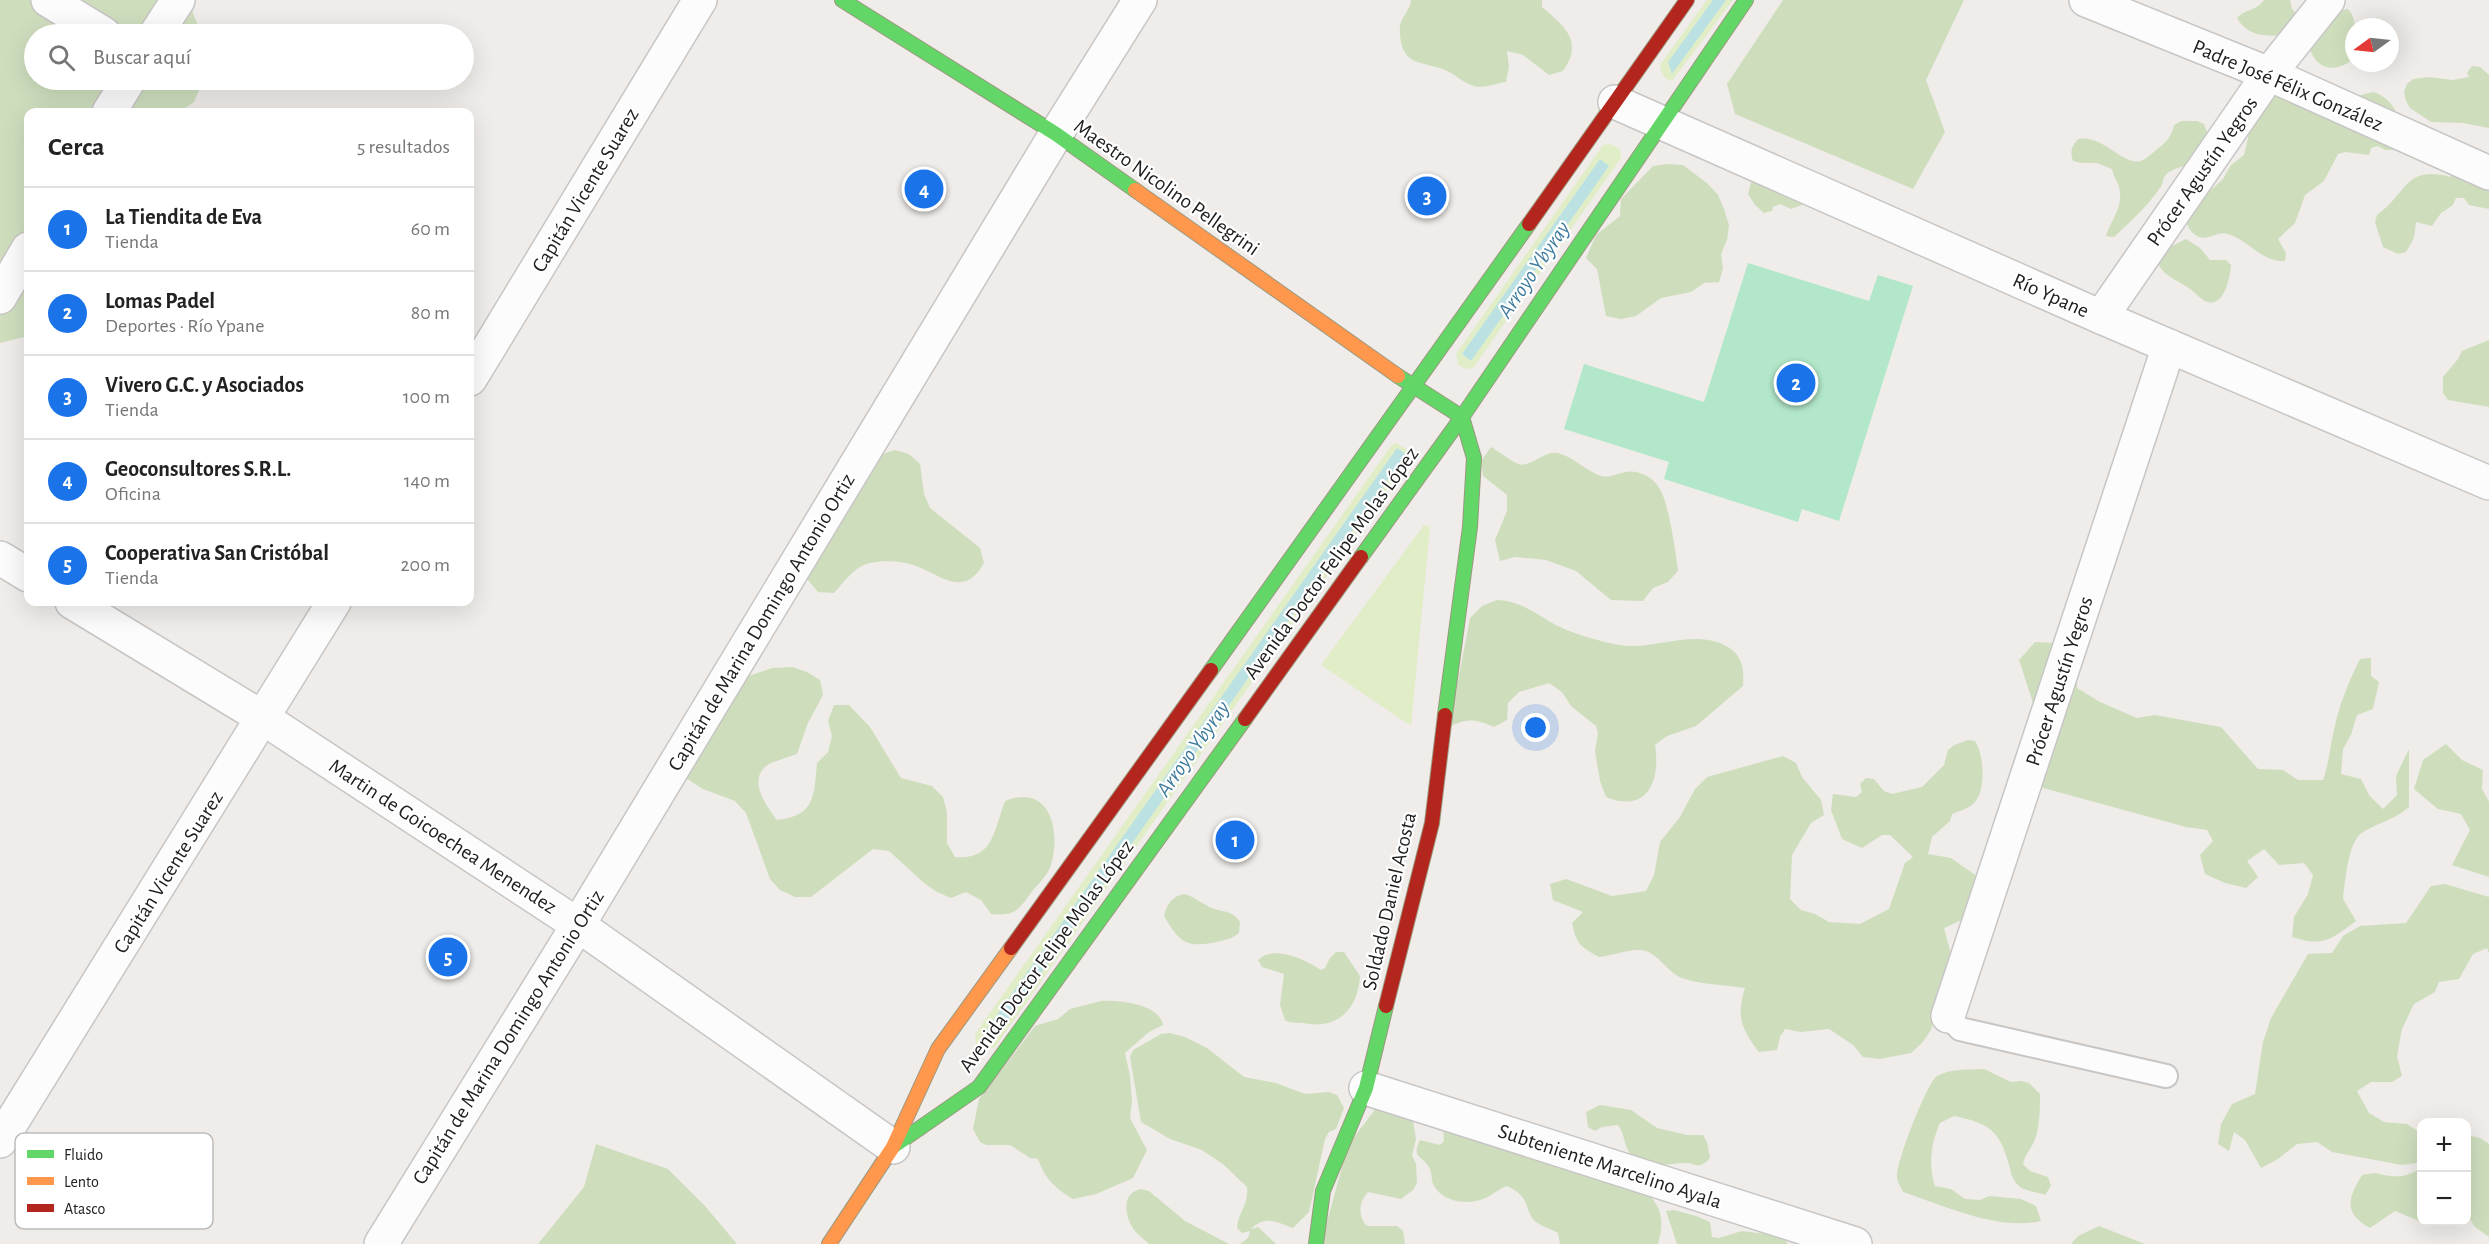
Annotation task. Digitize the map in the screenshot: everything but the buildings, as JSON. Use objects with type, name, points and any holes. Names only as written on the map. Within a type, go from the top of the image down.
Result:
[{"type":"main road","name":"Maestro Nicolino Pellegrini","points":[[842,0],[1056,134],[1414,387],[1462,417]]},
{"type":"main road","name":"Avenida Doctor Felipe Molas López","points":[[829,1244],[893,1147],[938,1049],[1414,387],[1687,0]]},
{"type":"main road","name":"Avenida Doctor Felipe Molas López","points":[[893,1147],[979,1087],[1462,417],[1746,0]]},
{"type":"main road","name":"Soldado Daniel Acosta","points":[[1316,1244],[1323,1191],[1366,1088],[1432,824],[1470,527],[1474,458],[1462,417]]},
{"type":"street","points":[[48,0],[88,24]]},
{"type":"street","points":[[162,24],[178,0]]},
{"type":"street","name":"Capitán Vicente Suarez","points":[[474,372],[700,0]]},
{"type":"street","name":"Capitán de Marina Domingo Antonio Ortiz","points":[[381,1244],[578,925],[1056,134],[1140,0]]},
{"type":"street","name":"Padre José Félix González","points":[[2086,0],[2269,74],[2489,173]]},
{"type":"street","name":"Prócer Agustín Yegros","points":[[2101,316],[2269,74],[2328,0]]},
{"type":"street","points":[[112,108],[123,90]]},
{"type":"street","name":"Río Ypane","points":[[1616,102],[2169,346],[2489,483]]},
{"type":"street","points":[[0,297],[24,256]]},
{"type":"street","name":"Prócer Agustín Yegros","points":[[1948,1016],[2169,346]]},
{"type":"street","points":[[0,558],[24,573]]},
{"type":"street","name":"Martin de Goicoechea Menendez","points":[[79,606],[263,718],[578,925],[893,1147]]},
{"type":"street","name":"Capitán Vicente Suarez","points":[[0,1141],[332,606]]},
{"type":"street","name":"Subteniente Marcelino Ayala","points":[[1366,1088],[1835,1241]]},
{"type":"lane","points":[[1948,1016],[1960,1029],[2166,1076]]},
{"type":"green space","points":[[0,0],[188,0],[197,24],[24,24],[24,90],[199,90],[194,102],[185,108],[24,108],[24,337],[0,343]]},
{"type":"green space","points":[[1411,0],[1542,0],[1542,7],[1569,35],[1572,51],[1569,60],[1563,71],[1549,75],[1523,55],[1507,51],[1509,67],[1506,82],[1481,87],[1470,85],[1445,70],[1409,58],[1402,45],[1400,28]]},
{"type":"green space","points":[[1707,0],[1733,0],[1672,81],[1669,80],[1663,76],[1660,65]]},
{"type":"green space","points":[[1783,0],[1964,0],[1926,80],[1945,132],[1913,189],[1735,114],[1727,84]]},
{"type":"green space","points":[[2264,0],[2290,0],[2292,9],[2302,20],[2298,33],[2256,34],[2242,25],[2237,18]]},
{"type":"green space","points":[[2348,9],[2353,18],[2345,18],[2345,64],[2332,68],[2323,66],[2316,60],[2308,46],[2331,12]]},
{"type":"green space","points":[[2472,66],[2480,67],[2489,75],[2489,128],[2463,123],[2431,122],[2410,108],[2404,92],[2407,84],[2413,79],[2429,77],[2453,80],[2469,77],[2467,73]]},
{"type":"green space","points":[[2374,92],[2389,102],[2398,116],[2399,133],[2393,150],[2385,150],[2378,146],[2371,148],[2369,155],[2345,152],[2338,154],[2324,181],[2305,195],[2295,223],[2278,239],[2286,253],[2285,261],[2262,255],[2243,241],[2228,234],[2220,233],[2201,237],[2188,226],[2185,218],[2196,194],[2211,190],[2223,179],[2231,165],[2244,155],[2250,130],[2273,97],[2295,96],[2333,101]]},
{"type":"green space","points":[[2181,121],[2197,121],[2204,124],[2207,132],[2207,156],[2169,172],[2140,213],[2114,237],[2106,236],[2119,207],[2118,185],[2112,169],[2097,163],[2073,161],[2071,152],[2074,145],[2078,139],[2088,139],[2097,141],[2129,160],[2143,160],[2164,143],[2174,125]]},
{"type":"green space","points":[[1610,144],[1620,149],[1621,158],[1473,368],[1465,369],[1458,364],[1456,354],[1603,145]]},
{"type":"green space","points":[[1683,165],[1708,184],[1718,195],[1729,225],[1727,240],[1721,254],[1723,268],[1719,282],[1704,283],[1691,292],[1661,298],[1636,316],[1621,319],[1606,316],[1597,269],[1586,258],[1596,235],[1620,216],[1621,199],[1653,166]]},
{"type":"green space","points":[[2489,168],[2489,209],[2469,205],[2464,198],[2456,198],[2453,205],[2441,213],[2432,226],[2416,222],[2414,238],[2406,252],[2398,254],[2383,247],[2375,222],[2377,215],[2408,183],[2424,175],[2436,174],[2451,177],[2449,169]]},
{"type":"green space","points":[[1753,175],[1804,201],[1802,205],[1791,209],[1780,204],[1773,207],[1772,211],[1764,213],[1748,194]]},
{"type":"green space","points":[[2186,239],[2200,248],[2210,260],[2226,260],[2231,265],[2225,291],[2217,301],[2212,303],[2203,300],[2159,266],[2164,250]]},
{"type":"green space","points":[[1748,263],[1869,301],[1878,275],[1913,286],[1839,521],[1802,509],[1798,522],[1664,479],[1669,462],[1564,429],[1584,364],[1704,402]]},
{"type":"green space","points":[[2489,340],[2489,407],[2448,400],[2443,393],[2443,377],[2462,351]]},
{"type":"green space","points":[[1395,443],[1408,450],[1409,459],[995,1047],[983,1051],[976,1045],[975,1034]]},
{"type":"green space","points":[[1491,447],[1518,464],[1529,463],[1555,453],[1566,456],[1590,471],[1605,477],[1631,471],[1647,476],[1657,484],[1664,498],[1672,530],[1678,571],[1668,582],[1653,588],[1643,601],[1611,600],[1576,571],[1546,560],[1515,557],[1500,561],[1495,540],[1507,511],[1507,495],[1483,476],[1481,461]]},
{"type":"green space","points":[[895,450],[909,454],[920,464],[924,494],[930,508],[980,548],[984,563],[969,580],[953,582],[905,563],[887,561],[870,563],[855,571],[834,593],[818,592],[808,580],[806,563],[879,455]]},
{"type":"green space","points":[[1424,525],[1430,527],[1411,726],[1321,665]]},
{"type":"green space","points":[[1497,600],[1520,605],[1568,630],[1613,644],[1633,646],[1688,639],[1715,641],[1728,647],[1740,659],[1743,669],[1743,686],[1696,726],[1667,736],[1655,745],[1656,771],[1648,791],[1641,798],[1620,801],[1606,797],[1600,781],[1595,751],[1598,733],[1596,726],[1571,706],[1562,692],[1549,683],[1519,692],[1508,703],[1507,720],[1494,727],[1472,721],[1461,722],[1449,727],[1470,618],[1482,606]]},
{"type":"green space","points":[[2035,642],[2055,643],[2077,650],[2077,688],[2100,702],[2137,718],[2155,715],[2221,727],[2258,769],[2283,770],[2298,780],[2323,780],[2336,721],[2345,693],[2360,659],[2371,658],[2371,676],[2379,682],[2373,709],[2357,715],[2351,735],[2343,749],[2341,774],[2361,779],[2369,795],[2383,809],[2397,795],[2396,776],[2409,749],[2409,807],[2363,832],[2354,844],[2348,862],[2343,899],[2356,921],[2326,940],[2312,941],[2292,937],[2294,917],[2308,894],[2313,875],[2304,863],[2279,865],[2264,849],[2247,861],[2258,877],[2246,888],[2225,883],[2205,874],[2200,855],[2213,841],[2207,830],[2186,827],[2036,786],[2017,752],[2035,709],[2019,660]]},
{"type":"green space","points":[[792,667],[820,680],[823,695],[808,723],[797,754],[769,764],[762,770],[759,777],[760,792],[777,820],[790,818],[806,809],[813,794],[817,763],[828,752],[832,736],[828,721],[834,705],[849,705],[870,727],[901,778],[932,786],[943,797],[947,812],[947,843],[955,857],[968,857],[985,849],[994,833],[1005,801],[1021,797],[1033,799],[1043,805],[1053,826],[1053,854],[1050,868],[1020,907],[1010,913],[991,914],[981,900],[966,892],[951,898],[937,892],[889,851],[873,849],[811,897],[795,897],[780,890],[770,879],[746,813],[735,801],[703,789],[675,771],[740,679],[772,668]]},
{"type":"green space","points":[[1968,740],[1975,741],[1982,763],[1980,791],[1973,804],[1952,814],[1950,821],[1932,837],[1928,854],[1951,858],[1978,877],[1971,916],[1944,928],[1952,958],[1931,1030],[1911,1053],[1880,1059],[1863,1057],[1853,1045],[1829,1029],[1801,1032],[1785,1029],[1780,1037],[1777,1050],[1759,1052],[1742,1022],[1741,1007],[1745,988],[1702,983],[1679,977],[1646,951],[1629,951],[1599,957],[1584,947],[1575,936],[1572,923],[1583,912],[1553,900],[1550,884],[1566,879],[1612,896],[1646,891],[1654,875],[1660,842],[1680,817],[1695,789],[1707,777],[1783,756],[1796,763],[1802,777],[1821,800],[1824,815],[1811,823],[1792,855],[1790,899],[1801,910],[1815,914],[1829,922],[1860,924],[1889,909],[1905,863],[1913,857],[1890,835],[1882,835],[1862,848],[1842,839],[1831,810],[1833,794],[1856,797],[1862,792],[1860,784],[1866,778],[1874,779],[1884,791],[1892,794],[1922,787],[1944,765],[1948,750]]},
{"type":"green space","points":[[2446,744],[2462,760],[2483,770],[2482,789],[2489,802],[2489,877],[2452,865],[2470,830],[2461,814],[2438,809],[2414,789],[2423,760]]},
{"type":"green space","points":[[2445,884],[2489,897],[2489,953],[2487,948],[2473,954],[2459,979],[2439,982],[2435,992],[2414,1004],[2402,1029],[2397,1056],[2402,1076],[2392,1082],[2371,1082],[2357,1091],[2369,1113],[2384,1122],[2407,1124],[2417,1130],[2416,1163],[2402,1165],[2332,1152],[2317,1142],[2297,1144],[2278,1159],[2261,1168],[2245,1140],[2234,1132],[2229,1151],[2218,1144],[2221,1124],[2232,1104],[2255,1094],[2263,1042],[2271,1018],[2308,954],[2332,953],[2343,936],[2360,926],[2406,923],[2431,886]]},
{"type":"green space","points":[[1185,894],[1210,907],[1233,915],[1240,922],[1239,933],[1228,939],[1206,944],[1191,944],[1180,938],[1164,916],[1171,901]]},
{"type":"green space","points":[[1336,952],[1344,952],[1360,976],[1355,999],[1350,1008],[1344,1015],[1326,1023],[1315,1024],[1285,1020],[1280,1005],[1284,974],[1262,967],[1258,960],[1265,955],[1281,953],[1299,958],[1321,970]]},
{"type":"green space","points":[[1101,1001],[1118,1001],[1147,1008],[1160,1018],[1163,1025],[1149,1032],[1125,1053],[1132,1101],[1130,1118],[1147,1150],[1133,1178],[1096,1194],[1073,1199],[1051,1182],[1038,1159],[1030,1158],[1010,1145],[986,1145],[980,1142],[973,1129],[979,1099],[1035,1026],[1058,1019],[1070,1009]]},
{"type":"green space","points":[[1170,1033],[1185,1037],[1207,1048],[1244,1077],[1276,1083],[1305,1094],[1329,1092],[1337,1095],[1344,1108],[1336,1129],[1329,1132],[1325,1139],[1309,1212],[1293,1228],[1266,1221],[1251,1229],[1258,1227],[1276,1244],[1240,1244],[1248,1238],[1250,1231],[1242,1233],[1237,1228],[1246,1199],[1247,1187],[1224,1165],[1202,1150],[1170,1139],[1141,1122],[1130,1057],[1133,1050],[1161,1034]]},
{"type":"green space","points":[[1984,1069],[2011,1082],[2029,1083],[2040,1094],[2037,1131],[2023,1164],[2030,1171],[2048,1177],[2051,1186],[2045,1195],[2021,1188],[2013,1179],[1997,1136],[1984,1125],[1954,1116],[1940,1123],[1934,1138],[1931,1162],[1935,1186],[1951,1189],[1965,1199],[1980,1200],[1989,1196],[2021,1199],[2036,1206],[2041,1221],[2007,1223],[1972,1216],[1903,1192],[1898,1181],[1898,1167],[1907,1139],[1932,1081],[1937,1076],[1948,1072]]},
{"type":"green space","points":[[1600,1105],[1631,1110],[1657,1128],[1687,1135],[1703,1135],[1710,1158],[1704,1164],[1699,1165],[1689,1163],[1650,1165],[1636,1160],[1629,1152],[1618,1125],[1602,1127],[1595,1131],[1588,1127],[1586,1112]]},
{"type":"green space","points":[[1377,1107],[1412,1115],[1416,1139],[1412,1155],[1416,1164],[1417,1183],[1413,1190],[1401,1199],[1368,1192],[1361,1203],[1360,1212],[1368,1226],[1397,1226],[1403,1231],[1405,1244],[1321,1244],[1348,1145]]},
{"type":"green space","points":[[1443,1126],[1646,1192],[1656,1204],[1661,1216],[1658,1244],[1560,1244],[1558,1233],[1536,1222],[1521,1195],[1507,1186],[1477,1201],[1464,1202],[1445,1197],[1434,1186],[1429,1167],[1417,1153],[1420,1140],[1440,1145],[1444,1141]]},
{"type":"green space","points":[[2471,1136],[2489,1144],[2489,1237],[2475,1227],[2471,1220]]},
{"type":"green space","points":[[596,1144],[668,1169],[705,1206],[737,1244],[538,1244],[584,1187]]},
{"type":"green space","points":[[2417,1171],[2417,1220],[2395,1211],[2370,1228],[2355,1217],[2351,1198],[2362,1175],[2376,1173],[2387,1176],[2407,1175]]},
{"type":"green space","points":[[1141,1189],[1149,1191],[1185,1221],[1229,1244],[1149,1244],[1135,1231],[1126,1207],[1130,1195]]},
{"type":"green space","points":[[1674,1210],[1710,1222],[1712,1237],[1719,1238],[1742,1231],[1782,1236],[1788,1244],[1677,1244],[1666,1211]]},
{"type":"green space","points":[[2099,1226],[2145,1244],[2071,1244],[2078,1236]]},
{"type":"water","points":[[1713,0],[1726,0],[1672,74],[1668,62]]},
{"type":"water","name":"Arroyo Ybyray","points":[[1600,159],[1609,166],[1471,361],[1462,354]]},
{"type":"water","name":"Arroyo Ybyray","points":[[1397,448],[1406,454],[995,1038],[985,1032]]},
{"type":"traffic: fast","points":[[842,0],[1056,134],[1135,190]]},
{"type":"traffic: fast","points":[[1361,557],[1462,417],[1746,0]]},
{"type":"traffic: fast","points":[[1211,670],[1529,224]]},
{"type":"traffic: fast","points":[[1398,376],[1462,417],[1474,458],[1470,527],[1445,715]]},
{"type":"traffic: fast","points":[[894,1146],[979,1087],[1245,719]]},
{"type":"traffic: fast","points":[[1316,1244],[1323,1191],[1366,1088],[1386,1006]]},
{"type":"traffic: slow","points":[[1135,190],[1398,376]]},
{"type":"traffic: slow","points":[[829,1244],[893,1147],[938,1049],[1011,948]]},
{"type":"traffic: jam","points":[[1529,224],[1687,0]]},
{"type":"traffic: jam","points":[[1245,719],[1361,557]]},
{"type":"traffic: jam","points":[[1011,948],[1211,670]]},
{"type":"traffic: jam","points":[[1386,1006],[1432,823],[1445,715]]},
{"type":"place","name":"Geoconsultores S.R.L.","points":[[924,189]]},
{"type":"place","name":"Vivero G.C. y Asociados","points":[[1427,196]]},
{"type":"place","name":"Lomas Padel","points":[[1796,383]]},
{"type":"place","name":"La Tiendita de Eva","points":[[1235,840]]},
{"type":"place","name":"Cooperativa San Cristóbal","points":[[448,957]]}]
